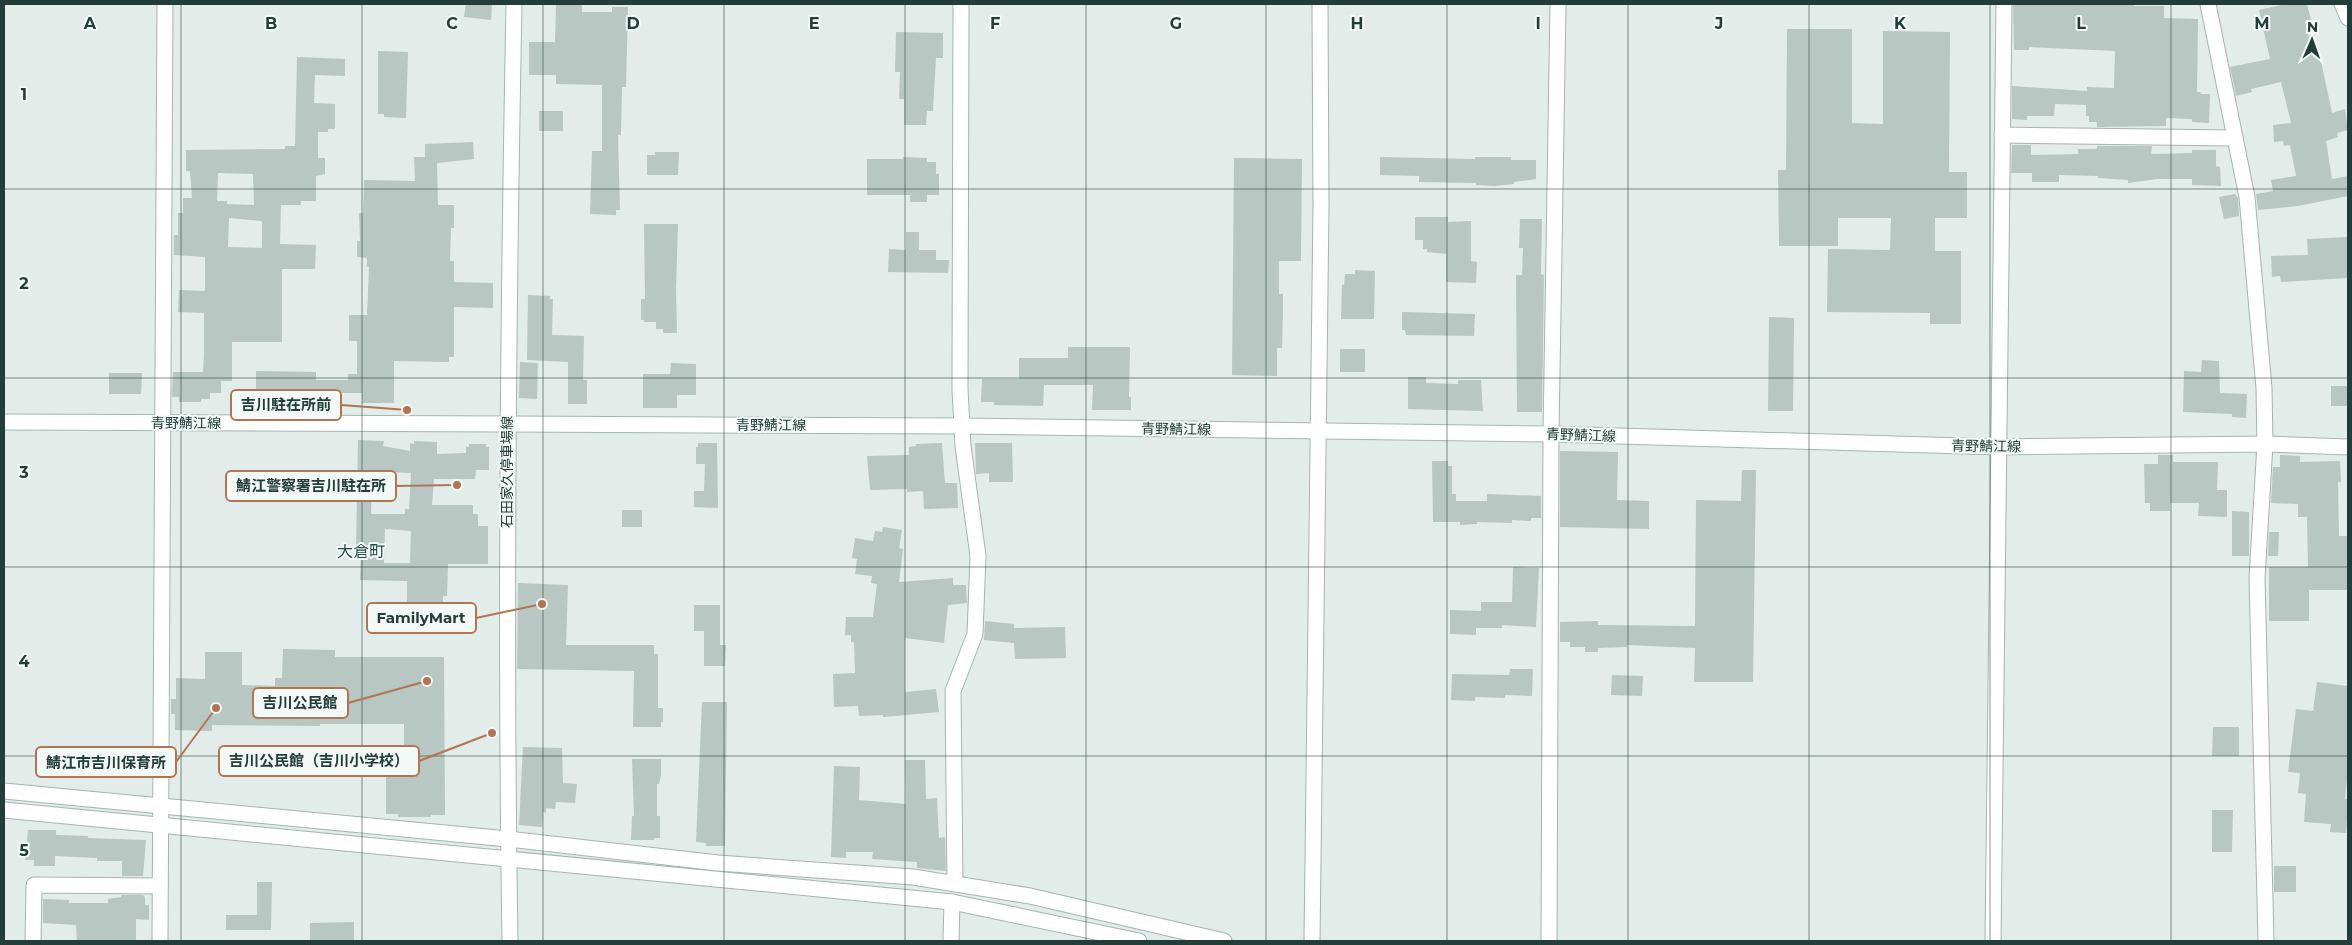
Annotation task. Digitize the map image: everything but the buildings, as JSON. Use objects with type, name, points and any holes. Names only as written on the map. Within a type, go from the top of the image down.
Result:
[{"type":"street","points":[[160,941],[166,4]]},
{"type":"street","name":"石田家久停車場線","points":[[510,941],[506,424],[514,4]]},
{"type":"street","points":[[955,882],[953,691],[975,634],[978,556],[962,426],[960,389],[961,4]]},
{"type":"street","points":[[1312,941],[1321,207],[1320,4]]},
{"type":"street","points":[[1549,941],[1551,434],[1558,4]]},
{"type":"street","points":[[1993,941],[1997,448],[2004,4]]},
{"type":"street","points":[[2208,4],[2247,197],[2264,388],[2265,444],[2257,578],[2266,941]]},
{"type":"street","points":[[2342,4],[2348,18]]},
{"type":"street","points":[[2002,135],[2235,138]]},
{"type":"street","name":"青野鯖江線","points":[[4,422],[962,426],[1551,434],[1997,448],[2265,444],[2348,448]]},
{"type":"street","points":[[4,791],[161,804],[508,839],[718,863],[913,877],[955,882],[1030,896],[1224,941]]},
{"type":"street","points":[[4,810],[952,902],[1139,941]]},
{"type":"street","points":[[33,941],[34,886],[160,886]]},
{"type":"street","points":[[952,902],[952,941]]},
{"type":"place","name":"吉川駐在所前","points":[[407,410]]},
{"type":"place","name":"鯖江警察署吉川駐在所","points":[[457,485]]},
{"type":"place","name":"FamilyMart","points":[[542,604]]},
{"type":"place","name":"吉川公民館","points":[[427,681]]},
{"type":"place","name":"鯖江市吉川保育所","points":[[216,708]]},
{"type":"place","name":"吉川公民館（吉川小学校）","points":[[492,733]]},
{"type":"district","name":"大倉町","points":[[361,551]]}]
